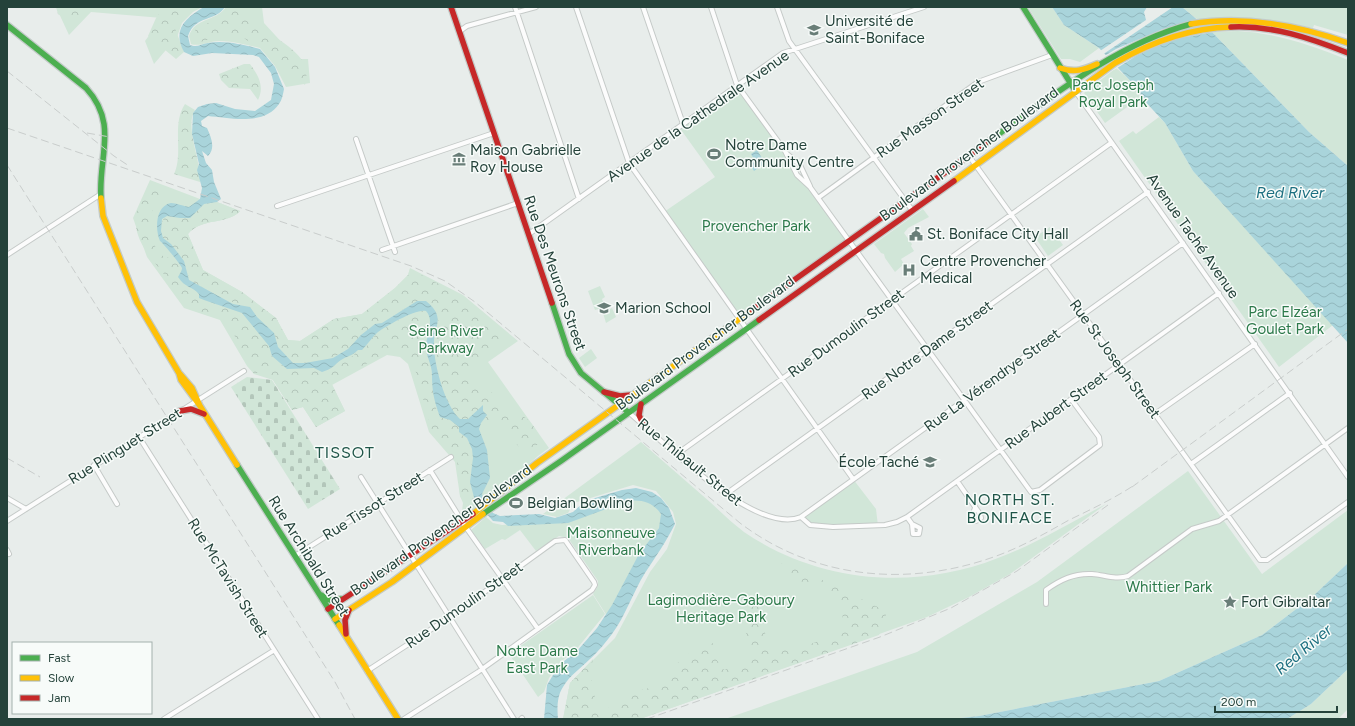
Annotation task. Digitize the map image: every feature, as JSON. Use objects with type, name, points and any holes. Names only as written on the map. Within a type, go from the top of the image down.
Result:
[{"type":"main road","name":"Rue Des Meurons Street","points":[[451,7],[569,354],[577,368],[600,390],[628,412]]},
{"type":"main road","name":"Avenue Taché Avenue","points":[[1023,7],[1076,92]]},
{"type":"main road","name":"Boulevard Provencher Boulevard","points":[[499,499],[537,463],[619,406],[848,240],[1071,85],[1080,74],[1144,40],[1171,30],[1206,22],[1235,21],[1299,28],[1348,43]]},
{"type":"main road","name":"Rue Archibald Street","points":[[7,25],[86,88],[98,102],[106,126],[101,194],[103,216],[137,302],[157,338],[179,373],[185,378],[200,406],[398,719]]},
{"type":"main road","name":"Boulevard Provencher Boulevard","points":[[328,609],[463,524],[499,499],[521,487],[641,404],[1121,59],[1160,39],[1199,29],[1241,27],[1288,32],[1348,53]]},
{"type":"main road","points":[[1060,68],[1080,74]]},
{"type":"main road","points":[[600,390],[620,396],[635,394]]},
{"type":"main road","points":[[641,404],[639,415],[643,424]]},
{"type":"main road","points":[[180,411],[192,409],[206,415]]},
{"type":"main road","points":[[517,481],[521,487]]},
{"type":"main road","name":"Boulevard Provencher Boulevard","points":[[335,619],[416,564],[463,524]]},
{"type":"main road","points":[[317,591],[328,600],[345,598]]},
{"type":"main road","points":[[347,640],[344,623],[351,608]]},
{"type":"street","points":[[515,7],[579,199]]},
{"type":"street","points":[[460,31],[467,26],[536,7]]},
{"type":"street","points":[[576,7],[630,163],[853,479]]},
{"type":"street","points":[[643,7],[683,124]]},
{"type":"street","points":[[710,7],[738,85],[785,151],[797,175],[810,187],[1028,490],[1032,493],[1040,490],[1099,447],[1101,441],[1071,399]]},
{"type":"street","points":[[777,7],[789,41],[794,49],[912,210]]},
{"type":"street","name":"Avenue de la Cathedrale Avenue","points":[[529,234],[783,52],[924,7]]},
{"type":"street","name":"Rue Masson Street","points":[[818,198],[978,82],[1052,55]]},
{"type":"street","name":"Avenue Taché Avenue","points":[[1076,92],[1348,477]]},
{"type":"street","points":[[277,206],[494,133]]},
{"type":"street","points":[[356,139],[394,252]]},
{"type":"street","name":"Rue Dumoulin Street","points":[[677,454],[1112,143]]},
{"type":"street","points":[[785,151],[800,165],[810,187]]},
{"type":"street","name":"Rue St Joseph Street","points":[[969,156],[1260,560],[1267,560],[1348,502]]},
{"type":"street","name":"Rue Notre Dame Street","points":[[726,494],[1148,192]]},
{"type":"street","points":[[7,255],[101,194]]},
{"type":"street","points":[[382,250],[518,203]]},
{"type":"street","name":"Rue La Vérendrye Street","points":[[801,516],[1183,243]]},
{"type":"street","name":"Rue Aubert Street","points":[[801,516],[810,525],[824,527],[891,524],[907,517],[1219,293]]},
{"type":"street","points":[[1155,414],[1255,344]]},
{"type":"street","name":"Rue Plinguet Street","points":[[7,521],[244,371]]},
{"type":"street","points":[[1190,464],[1290,393]]},
{"type":"street","name":"Rue Thibault Street","points":[[628,412],[726,494],[755,511],[777,518],[788,519],[801,516]]},
{"type":"street","points":[[1046,604],[1046,590],[1058,580],[1077,574],[1092,574],[1119,579],[1128,576],[1192,529],[1215,523],[1348,428]]},
{"type":"street","name":"Rue McTavish Street","points":[[139,437],[318,719]]},
{"type":"street","name":"Rue Tissot Street","points":[[295,556],[451,457]]},
{"type":"street","points":[[94,465],[117,504]]},
{"type":"street","points":[[404,719],[482,669],[538,629],[463,524],[430,470]]},
{"type":"street","points":[[361,477],[514,719]]},
{"type":"street","points":[[957,481],[975,508]]},
{"type":"street","points":[[7,498],[26,509]]},
{"type":"street","points":[[907,517],[912,524]]},
{"type":"street","name":"Rue Dumoulin Street","points":[[367,671],[450,617],[555,541],[562,539],[570,546],[595,585],[592,590],[538,629]]},
{"type":"street","points":[[164,719],[274,651]]},
{"type":"street","points":[[171,714],[175,719]]},
{"type":"green space","points":[[56,7],[202,7],[193,12],[182,23],[177,37],[154,64],[145,41],[162,18],[91,12],[69,35]]},
{"type":"green space","points":[[56,7],[95,7],[83,12],[73,24],[58,14]]},
{"type":"green space","points":[[164,7],[185,7],[173,23],[184,52],[176,59],[148,36],[156,18]]},
{"type":"green space","points":[[226,7],[262,7],[264,23],[297,59],[308,59],[310,83],[286,87],[275,66],[260,48],[224,41],[197,45],[191,44],[189,36],[192,30],[201,22],[222,12]]},
{"type":"green space","points":[[234,7],[253,7],[243,14],[244,19],[280,40],[297,53],[303,61],[306,69],[305,85],[287,69],[280,66],[261,46],[248,41],[237,33],[223,34],[201,42],[197,40],[194,34],[196,28],[218,19]]},
{"type":"green space","points":[[1028,7],[1052,7],[1064,25],[1099,48],[1080,62],[1070,59],[1061,59]]},
{"type":"green space","points":[[1182,7],[1348,7],[1348,35],[1314,25],[1313,28],[1270,20],[1227,18],[1198,20]]},
{"type":"green space","points":[[1238,31],[1280,37],[1348,60],[1348,166],[1309,132],[1212,32]]},
{"type":"green space","points":[[244,64],[250,64],[260,81],[261,90],[258,100],[250,89],[229,88],[221,80],[219,74]]},
{"type":"green space","name":"Parc Joseph Royal Park","points":[[1116,68],[1130,81],[1141,97],[1105,123],[1084,93]]},
{"type":"green space","name":"Provencher Park","points":[[737,85],[785,151],[794,171],[810,187],[848,240],[739,319],[664,212],[715,177],[679,127]]},
{"type":"green space","points":[[185,104],[195,110],[192,117],[191,126],[199,165],[200,182],[174,174],[178,157],[179,121]]},
{"type":"green space","name":"Parc Elzéar Goulet Park","points":[[1159,117],[1165,123],[1193,171],[1333,325],[1279,367],[1119,141],[1133,131],[1136,134]]},
{"type":"green space","name":"Seine River Parkway","points":[[150,180],[200,199],[217,202],[240,211],[229,218],[200,225],[188,234],[203,270],[242,292],[276,318],[288,340],[300,341],[334,319],[362,314],[395,288],[408,275],[410,268],[463,295],[518,341],[488,362],[549,448],[495,494],[466,513],[462,511],[463,503],[460,496],[455,462],[429,432],[408,364],[400,357],[387,355],[332,385],[345,411],[316,427],[303,407],[292,410],[273,380],[254,374],[247,366],[220,320],[184,308],[147,257],[133,218]]},
{"type":"green space","points":[[157,186],[160,192],[157,205],[149,215],[150,232],[156,248],[164,257],[173,259],[178,263],[182,268],[178,277],[183,283],[196,291],[199,294],[199,297],[222,307],[242,313],[269,346],[272,356],[287,369],[314,368],[320,372],[332,369],[342,360],[353,356],[358,350],[366,347],[375,335],[389,326],[406,316],[421,311],[426,311],[429,315],[430,329],[426,342],[426,350],[432,375],[431,378],[435,406],[440,417],[450,420],[459,427],[459,432],[470,447],[472,455],[471,481],[474,500],[465,505],[460,496],[457,460],[442,446],[431,428],[412,358],[399,351],[385,354],[331,382],[345,411],[316,427],[303,407],[292,410],[266,369],[254,374],[226,319],[192,308],[184,302],[178,296],[172,285],[151,258],[141,242],[136,226],[136,217],[139,207],[148,190]]},
{"type":"green space","points":[[208,202],[217,202],[240,211],[229,218],[200,225],[188,234],[203,270],[242,292],[276,318],[288,340],[300,341],[334,319],[362,314],[395,288],[408,275],[410,269],[460,295],[508,339],[470,367],[469,382],[472,387],[483,384],[506,409],[521,415],[530,422],[536,429],[540,440],[533,452],[520,448],[502,427],[485,419],[487,415],[483,411],[483,407],[466,420],[458,418],[454,414],[447,399],[438,370],[434,346],[438,322],[435,310],[429,303],[417,301],[378,324],[356,340],[348,349],[336,356],[305,363],[292,362],[279,348],[276,338],[255,313],[190,281],[184,261],[171,244],[163,238],[161,225],[164,218],[167,216],[187,218]]},
{"type":"green space","points":[[923,209],[929,217],[908,228],[904,233],[912,244],[911,246],[914,251],[901,259],[904,264],[895,272],[885,258],[884,254],[881,253],[874,244]]},
{"type":"green space","points":[[1050,227],[1063,245],[1048,256],[1035,237]]},
{"type":"green space","points":[[600,286],[605,297],[602,299],[605,307],[595,310],[588,291]]},
{"type":"green space","points":[[612,308],[616,317],[606,323],[603,313]]},
{"type":"green space","points":[[591,349],[597,358],[585,367],[579,358]]},
{"type":"green space","points":[[247,377],[272,380],[340,489],[308,509],[231,387]]},
{"type":"green space","name":"Lagimodière-Gaboury Heritage Park","points":[[641,442],[744,532],[773,549],[804,562],[835,571],[868,576],[900,578],[933,575],[966,568],[998,558],[1026,546],[1106,504],[1010,574],[969,597],[927,617],[640,719],[563,719],[570,683],[615,638],[650,572],[667,549],[676,524],[673,512],[656,491],[633,485],[574,503],[568,513],[557,517],[543,514]]},
{"type":"green space","name":"Whittier Park","points":[[1188,471],[1262,574],[1348,510],[1348,563],[1312,597],[1262,635],[1159,681],[979,716],[952,719],[725,719],[917,652],[1037,582]]},
{"type":"green space","points":[[853,479],[876,509],[878,526],[813,526],[801,517]]},
{"type":"green space","name":"Maisonneuve Riverbank","points":[[625,500],[646,500],[659,507],[663,521],[607,616],[593,594],[598,586],[598,581],[568,538],[559,536],[536,551],[520,530],[505,540],[502,539],[485,549],[471,530],[486,517],[493,523],[502,525],[568,521]]},
{"type":"green space","points":[[780,563],[816,577],[888,612],[883,620],[888,628],[881,631],[879,635],[640,719],[563,719],[570,683],[593,659],[590,673],[597,715],[602,710],[614,706],[625,694],[665,684],[679,661],[706,639],[715,645],[716,659],[724,670],[742,664],[750,656],[747,636],[736,600],[754,593],[761,602],[766,637],[772,648],[788,649],[806,645],[823,640],[838,633],[843,619],[839,599],[827,588],[787,578],[774,564]]},
{"type":"green space","name":"Notre Dame East Park","points":[[593,595],[605,614],[575,651],[560,662],[549,678],[544,692],[538,697],[509,654]]},
{"type":"green space","points":[[1348,669],[1348,709],[1338,719],[1287,719],[1311,704]]},
{"type":"water","points":[[204,7],[225,7],[221,12],[200,22],[191,29],[188,36],[190,45],[197,46],[221,42],[234,43],[260,49],[275,67],[284,89],[282,99],[279,104],[273,111],[265,115],[246,119],[208,116],[201,121],[202,126],[207,128],[212,146],[212,150],[208,156],[202,151],[206,163],[212,170],[214,182],[221,199],[217,202],[204,204],[190,218],[167,216],[162,219],[161,231],[163,238],[171,244],[184,261],[189,280],[233,304],[250,307],[257,317],[274,333],[278,347],[293,363],[305,363],[333,358],[348,349],[361,335],[375,324],[382,323],[417,301],[426,301],[436,312],[438,322],[434,345],[436,363],[441,385],[450,405],[460,419],[468,419],[483,405],[483,411],[487,415],[481,423],[479,429],[487,450],[490,478],[482,494],[484,500],[493,513],[500,516],[539,514],[555,518],[573,512],[585,501],[622,490],[636,488],[652,492],[661,498],[669,508],[675,524],[672,531],[641,580],[612,634],[599,650],[572,675],[563,687],[558,702],[558,719],[544,719],[547,685],[559,665],[577,651],[597,628],[612,605],[639,554],[659,528],[661,514],[658,510],[646,502],[633,500],[568,523],[508,526],[503,522],[493,521],[475,501],[470,482],[473,458],[472,449],[467,438],[459,432],[459,427],[450,420],[440,417],[436,406],[433,391],[432,371],[426,350],[430,319],[426,311],[416,312],[388,326],[378,332],[362,350],[358,350],[354,354],[341,360],[325,371],[322,372],[314,368],[287,369],[272,356],[269,346],[242,313],[199,298],[199,294],[196,291],[181,281],[178,277],[182,268],[160,241],[157,225],[159,213],[166,205],[173,203],[189,207],[200,199],[202,188],[197,170],[199,164],[192,134],[193,113],[198,107],[216,103],[235,109],[255,111],[271,100],[274,84],[271,73],[259,57],[253,55],[212,53],[193,56],[184,52],[179,37],[182,25],[197,11]]},
{"type":"water","name":"Red River","points":[[1052,7],[1182,7],[1212,32],[1309,132],[1348,166],[1348,343],[1193,171],[1165,123],[1141,97],[1139,90],[1099,48],[1064,25]]},
{"type":"water","points":[[757,150],[765,163],[754,171],[750,165],[755,161],[751,154]]},
{"type":"water","name":"Red River","points":[[1348,563],[1348,669],[1311,704],[1287,719],[952,719],[979,716],[1159,681],[1262,635],[1312,597]]},
{"type":"pier","points":[[1147,7],[1173,7],[1102,55],[1097,50],[1100,51],[1146,20],[1144,12]]},
{"type":"pier","points":[[1200,20],[1214,32],[1180,38],[1157,46],[1136,56],[1114,70],[1103,57],[1116,49],[1163,29]]},
{"type":"railway","points":[[7,71],[114,156],[129,166]]},
{"type":"railway","points":[[7,128],[411,266],[445,281],[475,302],[740,523],[769,542],[800,557],[832,567],[865,573],[898,574],[932,572],[966,565],[999,555],[1026,543],[1112,499],[1136,484]]},
{"type":"railway","points":[[87,133],[110,137]]},
{"type":"railway","points":[[7,165],[335,682],[355,719]]},
{"type":"railway","points":[[1132,487],[1348,329]]},
{"type":"railway","points":[[7,458],[40,477]]},
{"type":"railway","points":[[647,719],[880,637],[951,608],[1017,571],[1108,505]]},
{"type":"traffic: fast","points":[[1023,7],[1076,92]]},
{"type":"traffic: fast","points":[[985,144],[1058,92],[1109,59],[1163,33],[1191,24]]},
{"type":"traffic: fast","points":[[7,25],[86,88],[96,101],[102,114],[105,141],[101,198]]},
{"type":"traffic: fast","points":[[552,303],[569,354],[581,373],[628,412]]},
{"type":"traffic: fast","points":[[483,514],[561,461],[759,320]]},
{"type":"traffic: fast","points":[[237,465],[339,625]]},
{"type":"traffic: fast","points":[[321,595],[330,600],[341,599]]},
{"type":"traffic: slow","points":[[1191,24],[1211,21],[1251,21],[1271,23],[1310,31],[1348,43]]},
{"type":"traffic: slow","points":[[954,181],[1115,63],[1129,55],[1156,43],[1185,33],[1231,27]]},
{"type":"traffic: slow","points":[[1060,68],[1065,70],[1079,70],[1097,64]]},
{"type":"traffic: slow","points":[[101,198],[103,216],[137,302],[179,373],[181,380],[200,406],[237,465]]},
{"type":"traffic: slow","points":[[473,514],[537,463],[752,310]]},
{"type":"traffic: slow","points":[[180,374],[192,388],[200,406]]},
{"type":"traffic: slow","points":[[335,619],[392,582],[483,514]]},
{"type":"traffic: slow","points":[[339,625],[398,719]]},
{"type":"traffic: jam","points":[[451,7],[552,303]]},
{"type":"traffic: jam","points":[[1231,27],[1276,30],[1319,42],[1348,53]]},
{"type":"traffic: jam","points":[[752,310],[985,144]]},
{"type":"traffic: jam","points":[[759,320],[954,181]]},
{"type":"traffic: jam","points":[[604,392],[620,396],[631,395]]},
{"type":"traffic: jam","points":[[641,404],[639,415],[643,424]]},
{"type":"traffic: jam","points":[[180,411],[191,409],[204,414]]},
{"type":"traffic: jam","points":[[328,609],[473,514]]},
{"type":"traffic: jam","points":[[346,634],[345,620],[349,610]]},
{"type":"place","name":"Université de Saint-Boniface","points":[[814,30]]},
{"type":"place","name":"Notre Dame Community Centre","points":[[714,154]]},
{"type":"place","name":"Maison Gabrielle Roy House","points":[[459,159]]},
{"type":"place","name":"St. Boniface City Hall","points":[[916,234]]},
{"type":"place","name":"Centre Provencher Medical","points":[[909,270]]},
{"type":"place","name":"Marion School","points":[[604,308]]},
{"type":"place","name":"École Taché","points":[[930,462]]},
{"type":"place","name":"Belgian Bowling","points":[[516,503]]},
{"type":"place","name":"Fort Gibraltar","points":[[1230,602]]},
{"type":"district","name":"TISSOT","points":[[345,452]]},
{"type":"district","name":"NORTH ST. BONIFACE","points":[[1010,508]]}]
